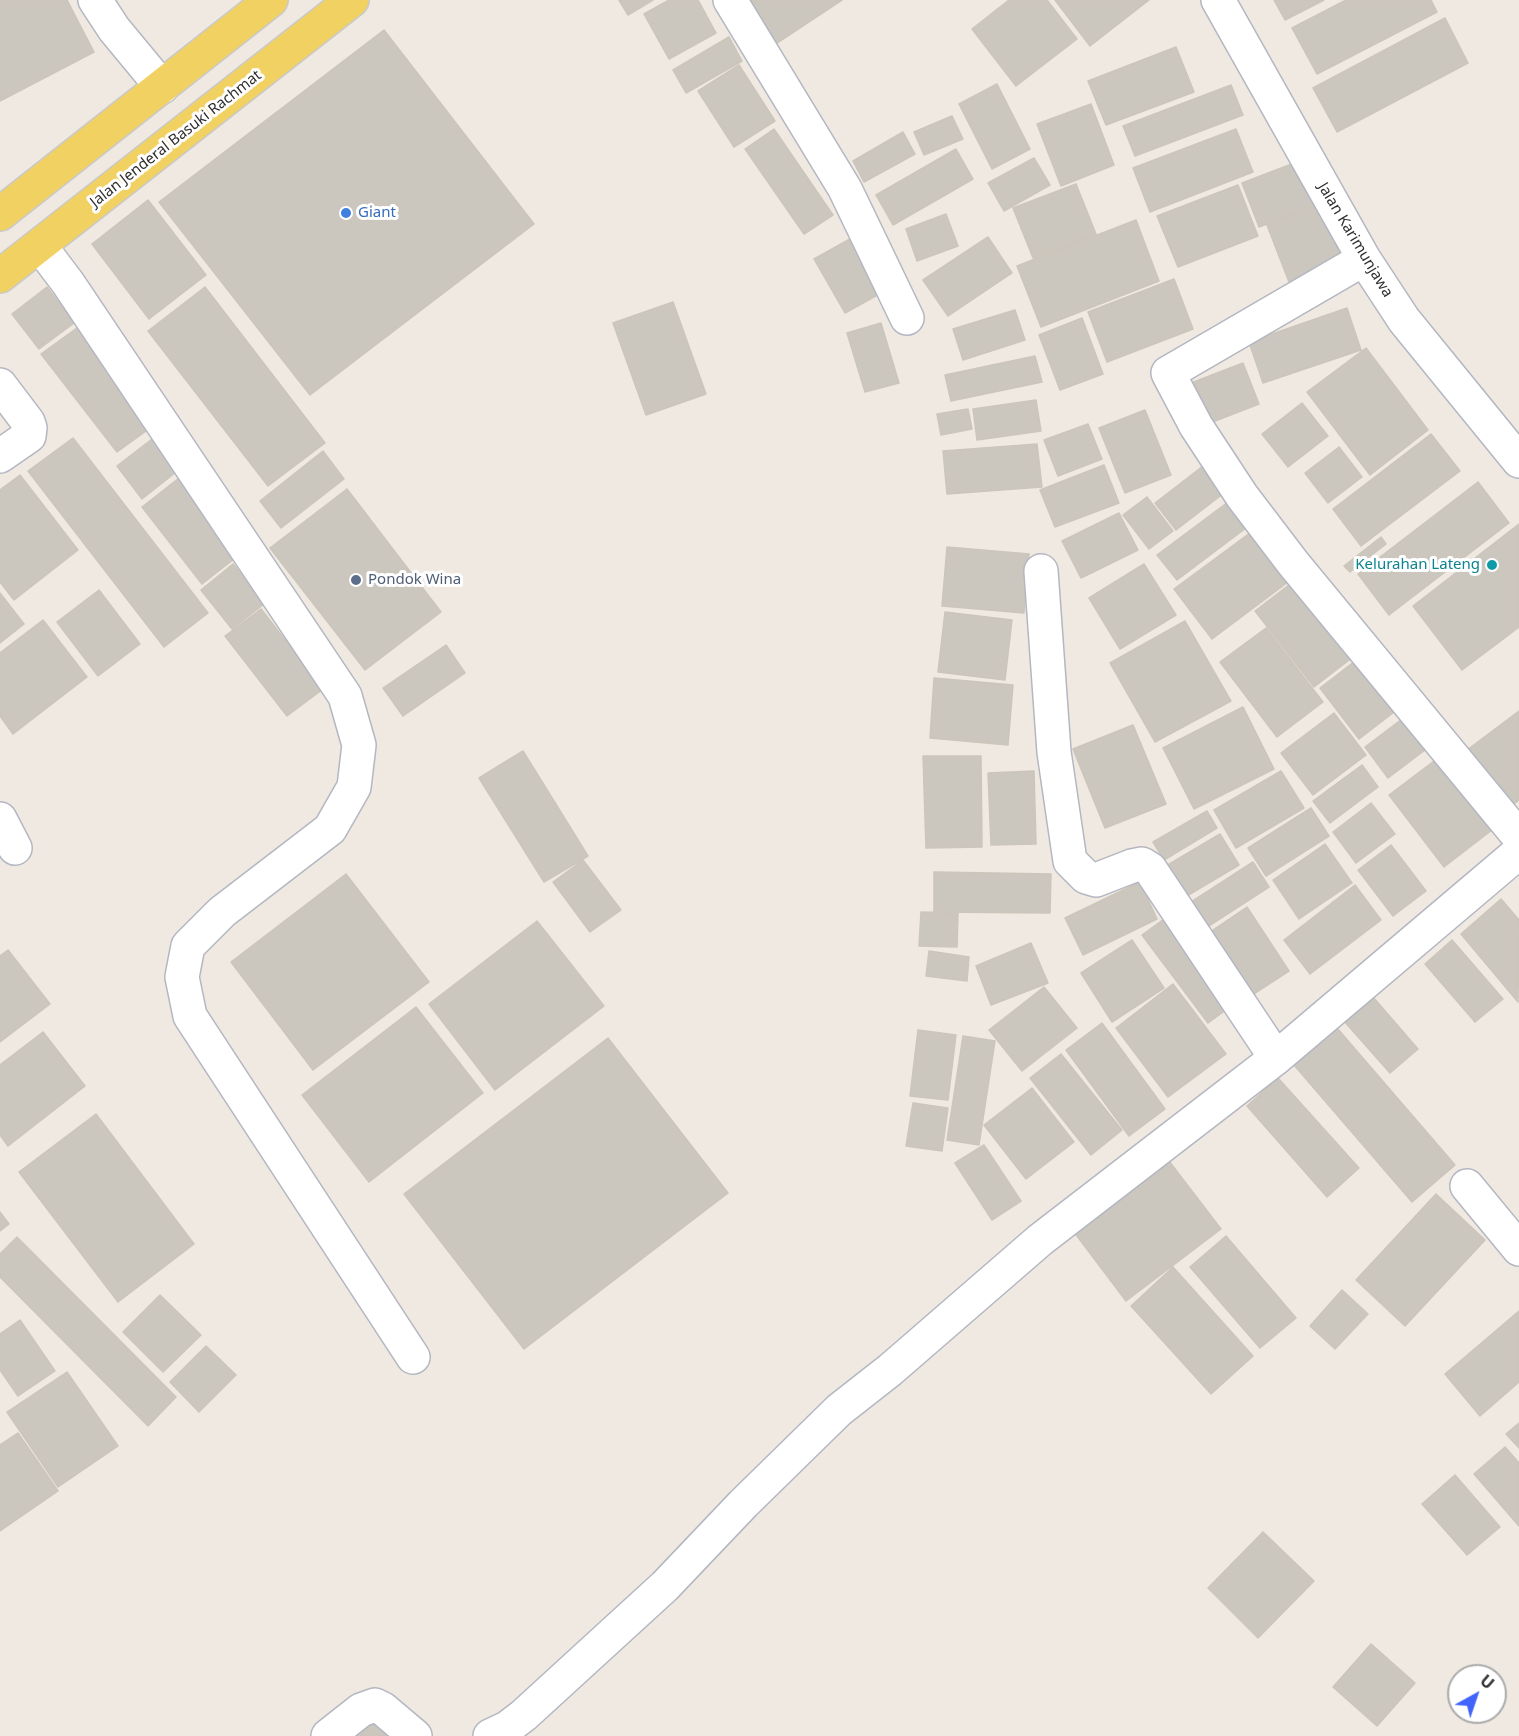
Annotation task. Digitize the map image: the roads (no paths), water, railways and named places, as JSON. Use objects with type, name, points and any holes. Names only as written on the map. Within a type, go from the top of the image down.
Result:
[{"type":"main road","points":[[0,214],[271,0]]},
{"type":"main road","name":"Jalan Jenderal Basuki Rachmat","points":[[0,276],[352,0]]},
{"type":"street","points":[[95,0],[114,29],[162,87]]},
{"type":"street","points":[[730,0],[845,189],[907,318]]},
{"type":"street","name":"Jalan Karimunjawa","points":[[1218,0],[1364,259],[1404,320],[1519,461]]},
{"type":"street","points":[[40,246],[68,283],[345,696],[359,745],[354,787],[330,829],[222,912],[188,946],[182,977],[190,1016],[413,1357]]},
{"type":"street","points":[[1364,259],[1168,373],[1196,426],[1248,505],[1293,563],[1519,837]]},
{"type":"street","points":[[0,385],[30,428],[29,436],[0,456]]},
{"type":"street","points":[[1041,571],[1054,752],[1070,861],[1086,877],[1096,880],[1132,866],[1142,864],[1150,869],[1276,1058]]},
{"type":"street","points":[[0,819],[15,848]]},
{"type":"street","points":[[490,1736],[507,1728],[524,1715],[664,1586],[839,1410],[890,1370],[1041,1240],[1276,1058],[1519,852]]},
{"type":"street","points":[[1467,1186],[1519,1249]]},
{"type":"street","points":[[328,1736],[361,1710],[375,1705],[415,1736]]},
{"type":"place","name":"Giant","points":[[346,213]]},
{"type":"place","name":"Kelurahan Lateng","points":[[1492,565]]},
{"type":"place","name":"Pondok Wina","points":[[356,580]]}]
